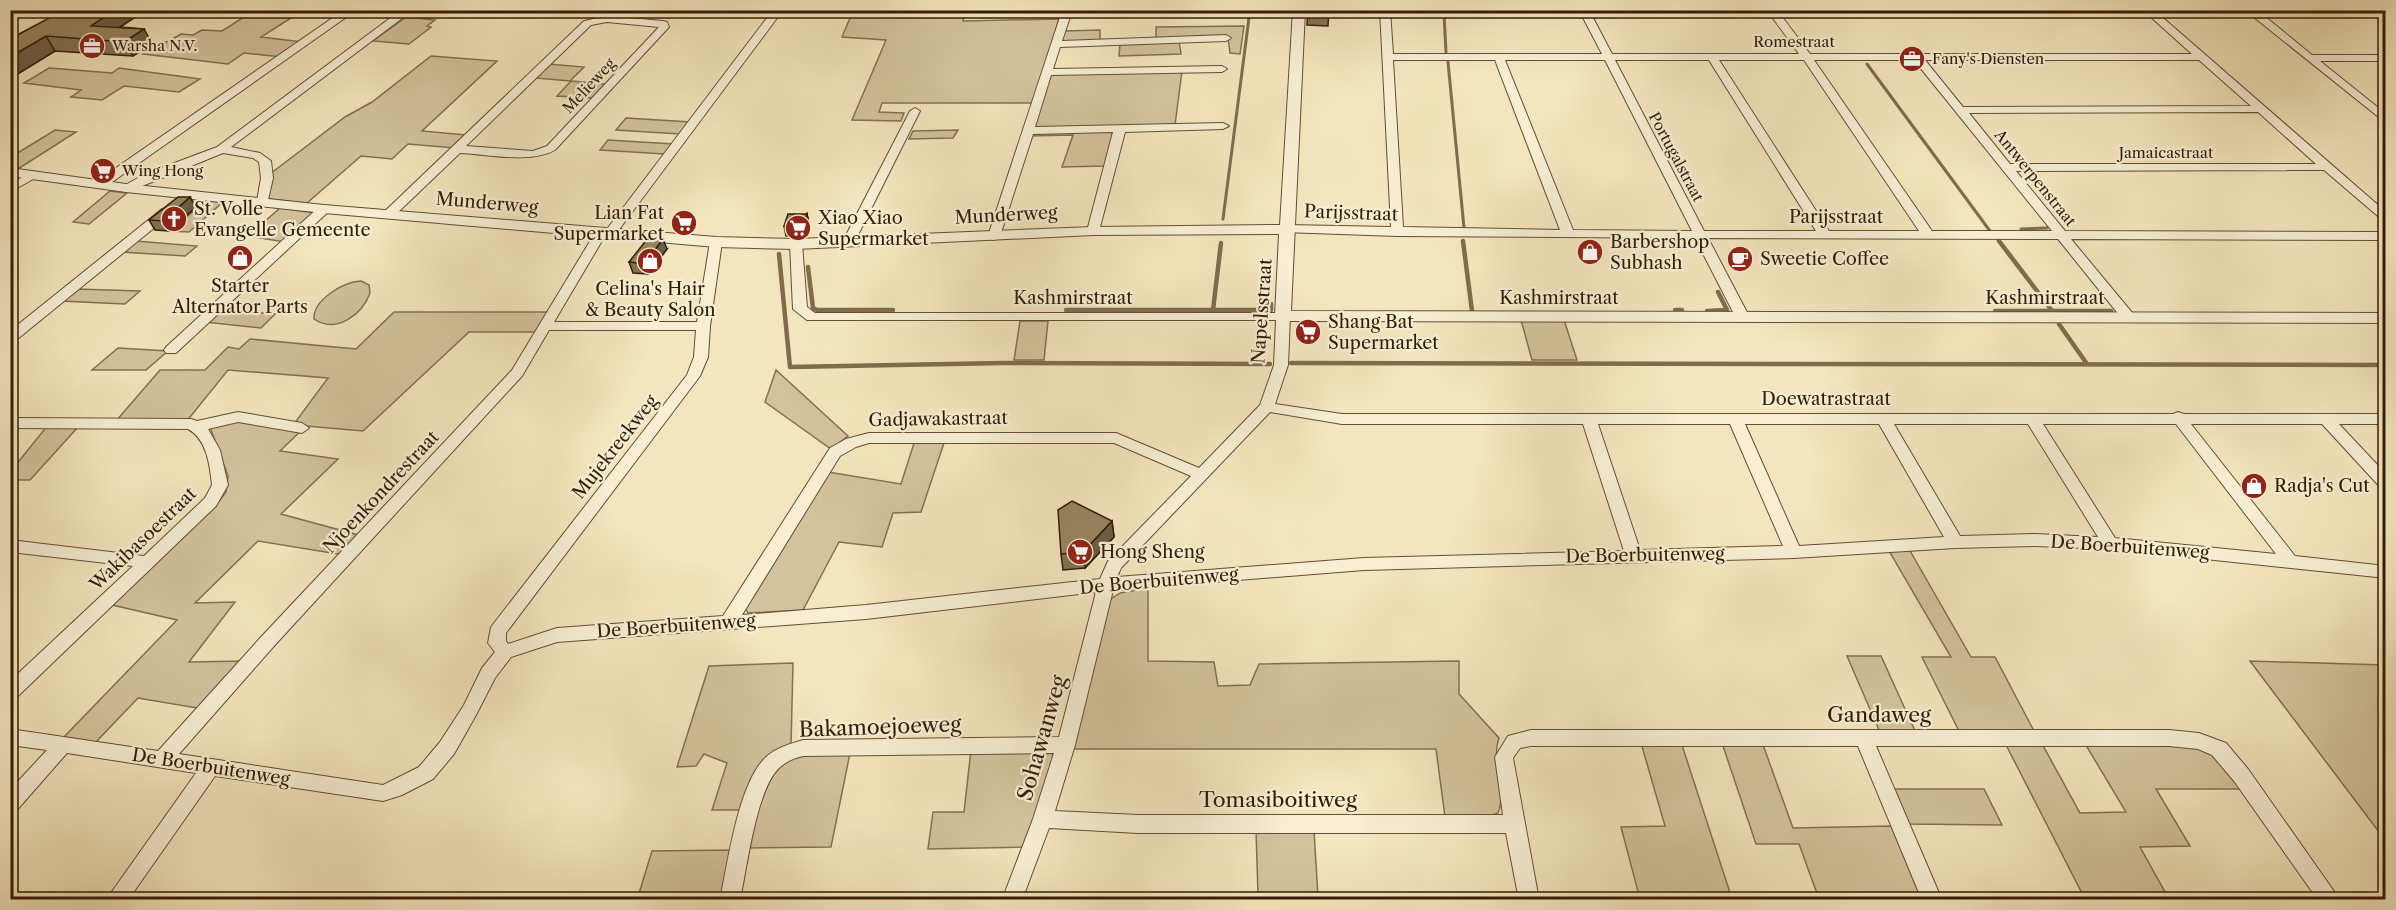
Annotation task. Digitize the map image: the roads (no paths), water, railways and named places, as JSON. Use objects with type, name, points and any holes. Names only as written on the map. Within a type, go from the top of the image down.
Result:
[{"type":"street","points":[[126,188],[147,176],[202,159],[221,149],[408,10]]},
{"type":"street","name":"Njoenkondrestraat","points":[[162,760],[268,641],[517,374],[607,232],[778,10]]},
{"type":"street","points":[[994,236],[1066,14],[1145,10]]},
{"type":"street","name":"Napelsstraat","points":[[1106,585],[1114,566],[1267,407],[1281,365],[1299,10]]},
{"type":"street","points":[[1385,10],[1397,232]]},
{"type":"street","name":"Portugalstraat","points":[[1584,10],[1743,318]]},
{"type":"street","points":[[1772,10],[1807,57],[1928,235]]},
{"type":"street","points":[[2148,10],[2385,219]]},
{"type":"street","points":[[2250,10],[2385,120]]},
{"type":"street","points":[[101,184],[350,12]]},
{"type":"street","name":"Melieweg","points":[[596,20],[659,22],[664,27],[551,148],[542,153],[533,154],[458,149],[588,23],[596,20]]},
{"type":"street","points":[[1058,44],[1226,38]]},
{"type":"street","name":"Romestraat","points":[[1388,57],[2200,57]]},
{"type":"street","points":[[1499,57],[1568,234]]},
{"type":"street","points":[[1712,57],[1825,234]]},
{"type":"street","name":"Antwerpenstraat","points":[[1917,57],[2129,318]]},
{"type":"street","points":[[2309,58],[2385,58]]},
{"type":"street","points":[[1048,72],[1222,69]]},
{"type":"street","points":[[1959,110],[2258,109]]},
{"type":"street","points":[[2371,109],[2385,109]]},
{"type":"street","points":[[849,241],[915,111]]},
{"type":"street","points":[[1029,131],[1223,126]]},
{"type":"street","points":[[1093,231],[1120,128]]},
{"type":"street","points":[[221,149],[256,155],[265,161],[267,178],[263,201]]},
{"type":"street","points":[[388,215],[458,149]]},
{"type":"street","name":"Jamaicastraat","points":[[2007,168],[2325,167]]},
{"type":"street","name":"Munderweg","points":[[10,172],[126,188],[324,209],[716,242],[796,244],[1093,231],[1287,229]]},
{"type":"street","points":[[10,189],[33,175]]},
{"type":"street","points":[[10,338],[187,195]]},
{"type":"street","points":[[171,350],[324,209]]},
{"type":"street","name":"Parijsstraat","points":[[1287,229],[1568,234],[2385,236]]},
{"type":"street","name":"Mujekreekweg","points":[[505,652],[497,643],[497,632],[693,376],[701,357],[703,326],[716,242]]},
{"type":"street","name":"Kashmirstraat","points":[[796,244],[800,309],[812,317],[2385,318]]},
{"type":"street","points":[[546,326],[703,326]]},
{"type":"street","name":"Doewatrastraat","points":[[1267,407],[1342,419],[2178,417],[2385,419]]},
{"type":"street","points":[[10,423],[191,424],[198,426],[238,417],[302,428]]},
{"type":"street","points":[[2178,417],[2289,560]]},
{"type":"street","points":[[1883,418],[1954,542]]},
{"type":"street","points":[[2032,418],[2110,543]]},
{"type":"street","points":[[1589,419],[1633,555]]},
{"type":"street","points":[[1735,419],[1794,552]]},
{"type":"street","points":[[2326,419],[2385,484]]},
{"type":"street","name":"Wakibasoestraat","points":[[10,693],[217,494],[220,485],[219,474],[203,432],[198,426]]},
{"type":"street","name":"Gadjawakastraat","points":[[728,622],[835,452],[851,443],[869,438],[1116,438],[1202,475]]},
{"type":"street","name":"De Boerbuitenweg","points":[[10,737],[383,793],[426,773],[447,748],[489,673],[505,652],[557,635],[866,612],[1106,585],[1364,564],[1794,552],[1954,542],[2035,540],[2110,543],[2289,560],[2385,572]]},
{"type":"street","points":[[10,546],[147,562]]},
{"type":"street","name":"Sohawanweg","points":[[1012,900],[1043,819],[1066,745],[1106,585]]},
{"type":"street","points":[[1863,737],[1932,900]]},
{"type":"street","name":"Gandaweg","points":[[1529,900],[1504,757],[1514,742],[1531,738],[1863,737],[2169,738],[2199,741],[2219,749],[2241,775],[2330,900]]},
{"type":"street","points":[[10,804],[63,745]]},
{"type":"street","name":"Bakamoejoeweg","points":[[730,900],[758,783],[771,764],[789,752],[803,748],[1066,745]]},
{"type":"street","points":[[116,900],[211,767]]},
{"type":"street","name":"Tomasiboitiweg","points":[[1043,819],[1138,824],[1514,824]]},
{"type":"waterway","points":[[1223,219],[1250,10]]},
{"type":"waterway","points":[[1444,14],[1446,52]]},
{"type":"waterway","points":[[1448,62],[1464,228]]},
{"type":"waterway","points":[[1867,64],[1990,231]]},
{"type":"waterway","points":[[2021,229],[2047,228]]},
{"type":"waterway","points":[[1463,241],[1472,311]]},
{"type":"waterway","points":[[1999,241],[2052,311]]},
{"type":"waterway","points":[[1213,310],[1221,243]]},
{"type":"waterway","points":[[779,254],[790,367],[1003,363],[1270,364]]},
{"type":"waterway","points":[[808,267],[813,308],[817,310],[893,310]]},
{"type":"waterway","points":[[1707,311],[1727,310],[1718,292]]},
{"type":"waterway","points":[[1213,310],[1271,310],[1271,304]]},
{"type":"waterway","points":[[1066,310],[1213,310]]},
{"type":"waterway","points":[[1675,310],[1682,310]]},
{"type":"waterway","points":[[1995,311],[2052,311]]},
{"type":"waterway","points":[[2052,311],[2111,311]]},
{"type":"waterway","points":[[2059,324],[2087,364]]},
{"type":"waterway","points":[[1291,363],[2386,365]]},
{"type":"place","name":"Warsha N.V.","points":[[92,46]]},
{"type":"place","name":"Fany's Diensten","points":[[1912,59]]},
{"type":"place","name":"Wing Hong","points":[[103,171]]},
{"type":"place","name":"St. Volle Evangelle Gemeente","points":[[174,219]]},
{"type":"place","name":"Lian Fat Supermarket","points":[[684,223]]},
{"type":"place","name":"Xiao Xiao Supermarket","points":[[798,228]]},
{"type":"place","name":"Barbershop Subhash","points":[[1590,252]]},
{"type":"place","name":"Starter Alternator Parts","points":[[240,258]]},
{"type":"place","name":"Sweetie Coffee","points":[[1740,259]]},
{"type":"place","name":"Celina's Hair & Beauty Salon","points":[[650,261]]},
{"type":"place","name":"Shang Bat Supermarket","points":[[1308,332]]},
{"type":"place","name":"Radja's Cut","points":[[2254,486]]},
{"type":"place","name":"Hong Sheng","points":[[1080,552]]}]
